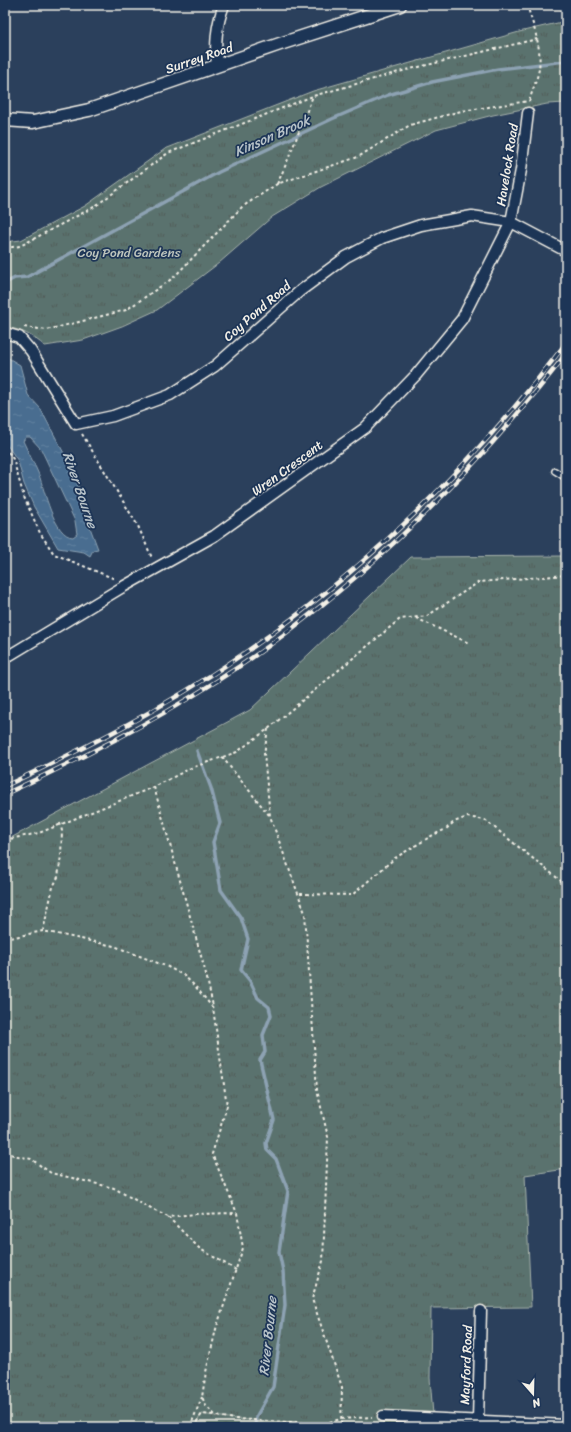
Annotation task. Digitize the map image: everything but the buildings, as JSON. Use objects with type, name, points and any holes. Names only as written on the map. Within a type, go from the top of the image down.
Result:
[{"type":"street","points":[[217,66],[215,42],[218,20],[224,5]]},
{"type":"street","name":"Surrey Road","points":[[5,120],[33,122],[90,110],[400,5]]},
{"type":"street","name":"Havelock Road","points":[[511,222],[521,170],[528,113]]},
{"type":"street","name":"Coy Pond Road","points":[[76,424],[113,416],[170,395],[215,366],[300,291],[346,257],[382,238],[421,225],[472,216],[511,222],[566,251]]},
{"type":"street","name":"Wren Crescent","points":[[5,658],[214,536],[365,428],[416,374],[462,319],[511,222]]},
{"type":"street","points":[[5,333],[19,337],[31,351],[76,424]]},
{"type":"street","name":"Mayford Road","points":[[478,1420],[481,1311]]},
{"type":"street","name":"Mayford Road","points":[[383,1416],[566,1425]]},
{"type":"lane","points":[[555,471],[566,478]]},
{"type":"path","points":[[17,326],[47,330],[126,310],[173,278],[242,207],[277,184],[358,157],[410,125],[460,111],[529,101],[539,68],[539,61],[537,39],[527,5]]},
{"type":"path","points":[[5,248],[20,246],[94,207],[168,153],[313,96],[406,70],[537,39]]},
{"type":"path","points":[[277,184],[291,155],[294,142],[313,96]]},
{"type":"path","points":[[76,424],[138,526],[157,569]]},
{"type":"path","points":[[5,447],[13,459],[24,497],[40,533],[54,554],[118,580]]},
{"type":"path","points":[[5,840],[38,833],[154,787],[191,768],[237,752],[268,729],[400,619],[427,616],[479,582],[566,575]]},
{"type":"path","points":[[415,618],[469,643]]},
{"type":"path","points":[[268,729],[264,754],[270,816],[300,894],[305,913],[317,1090],[328,1137],[323,1261],[312,1299],[342,1387],[341,1427]]},
{"type":"path","points":[[222,757],[270,816]]},
{"type":"path","points":[[154,787],[206,974],[213,1008],[227,1106],[225,1120],[217,1134],[212,1154],[237,1213],[243,1248],[216,1329],[202,1397],[192,1427]]},
{"type":"path","points":[[300,894],[352,895],[395,858],[433,834],[446,829],[454,822],[467,817],[484,820],[566,885]]},
{"type":"path","points":[[43,931],[53,887],[58,877],[61,850],[60,823]]},
{"type":"path","points":[[5,939],[43,931],[114,946],[162,964],[183,975],[195,986],[213,1008]]},
{"type":"path","points":[[5,1153],[31,1159],[51,1173],[114,1188],[168,1218],[200,1250],[236,1270]]},
{"type":"path","points":[[168,1218],[195,1214],[237,1213]]},
{"type":"path","points":[[202,1397],[206,1406],[216,1416]]},
{"type":"path","points":[[192,1427],[202,1414],[250,1420],[322,1424],[341,1419],[383,1416]]},
{"type":"path","points":[[322,1424],[325,1427]]},
{"type":"green space","name":"Coy Pond Gardens","points":[[566,21],[566,103],[547,104],[493,115],[436,130],[321,187],[272,217],[219,263],[157,310],[122,326],[83,340],[45,346],[36,339],[16,329],[5,327],[5,242],[21,240],[85,206],[165,149],[313,91],[519,32]]},
{"type":"green space","points":[[566,556],[566,1169],[525,1175],[531,1307],[431,1308],[430,1378],[434,1427],[5,1427],[5,841],[250,710],[411,557]]},
{"type":"green space","points":[[202,1414],[235,1419],[322,1424],[325,1427],[193,1427]]},
{"type":"water","points":[[5,356],[20,365],[28,395],[40,408],[76,476],[82,506],[98,549],[93,550],[90,556],[84,552],[58,548],[34,507],[24,484],[18,461],[5,442]],"holes":[[[26,437],[30,437],[41,449],[75,521],[77,534],[73,537],[66,535],[55,521],[39,475],[23,441]]]},
{"type":"waterway","name":"Kinson Brook","points":[[5,283],[15,278],[27,277],[219,172],[332,119],[388,95],[432,82],[498,69],[566,61]]},
{"type":"waterway","name":"River Bourne","points":[[197,751],[211,788],[220,823],[213,842],[221,890],[241,918],[248,939],[241,970],[250,981],[258,998],[269,1007],[271,1015],[263,1035],[265,1052],[260,1060],[274,1120],[266,1143],[267,1150],[276,1159],[288,1191],[279,1252],[283,1271],[285,1305],[273,1387],[256,1417],[255,1427]]},
{"type":"railway","points":[[5,786],[94,742],[181,694],[237,658],[284,625],[329,590],[372,553],[455,473],[531,388],[566,343]]},
{"type":"railway","points":[[5,794],[107,744],[174,707],[239,667],[311,613],[352,580],[390,546],[465,473],[500,434],[566,354]]}]
